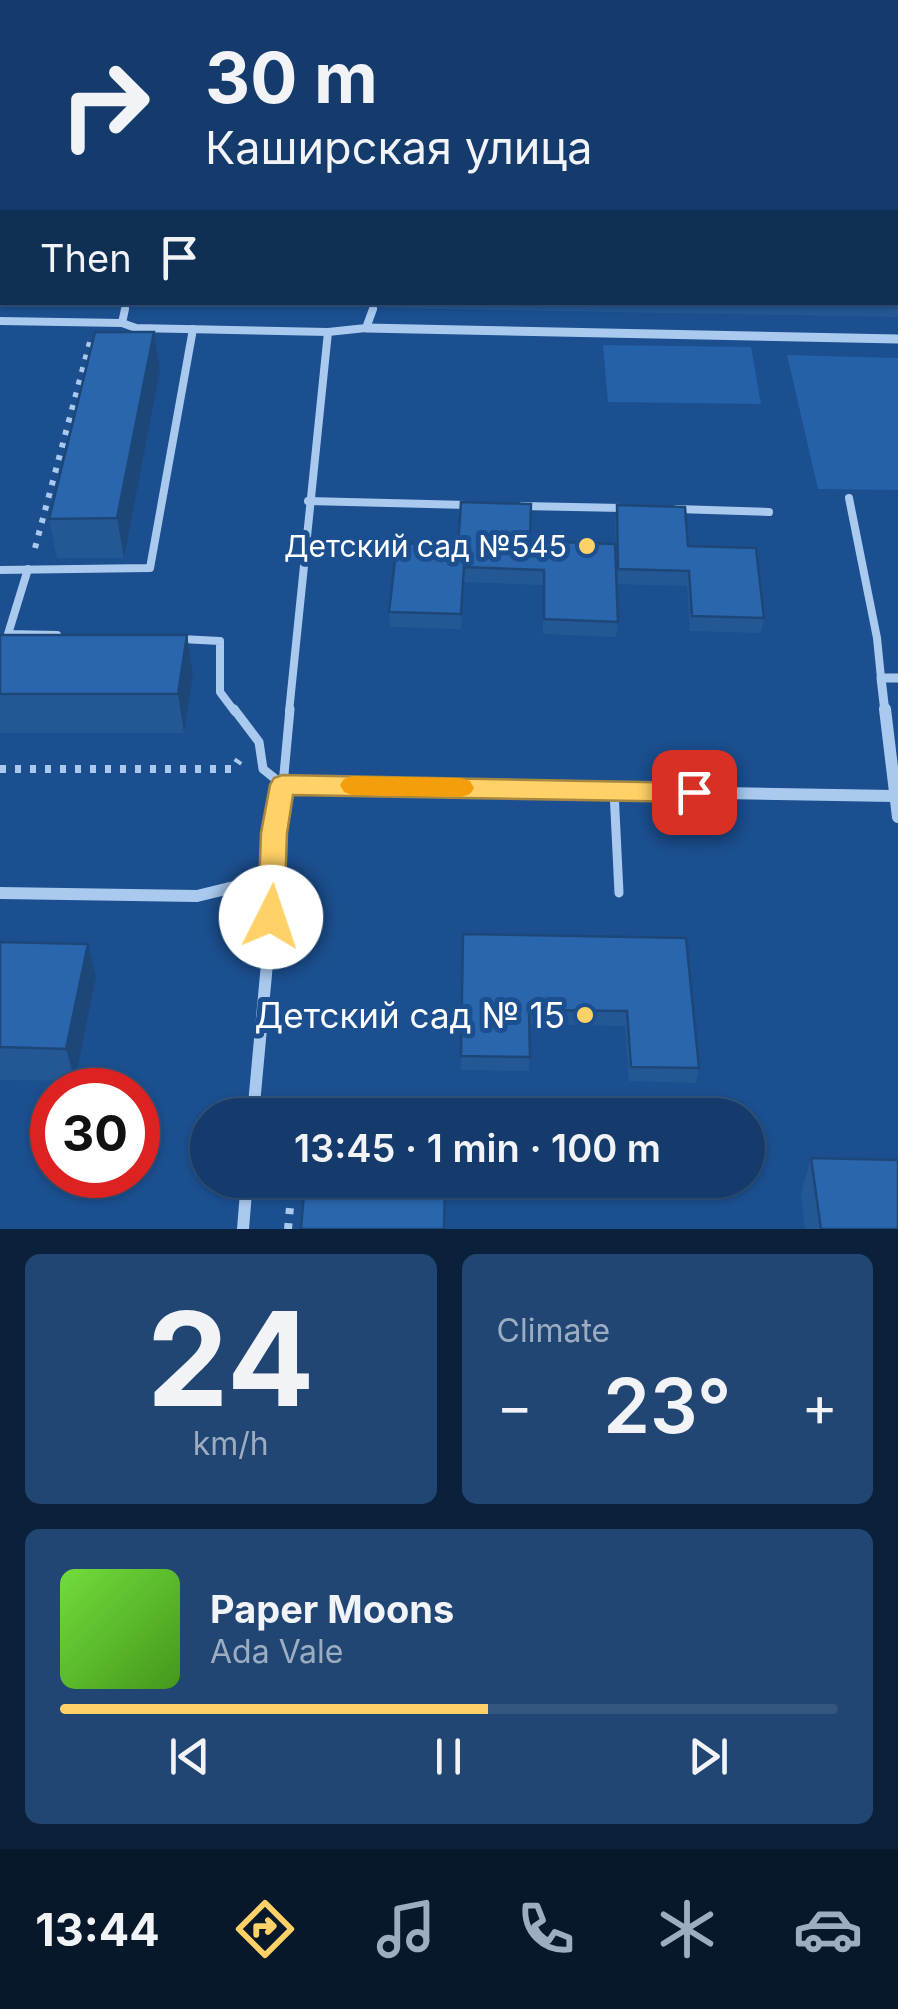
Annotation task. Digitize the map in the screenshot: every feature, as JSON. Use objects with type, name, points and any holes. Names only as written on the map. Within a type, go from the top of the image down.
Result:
[{"type":"street","points":[[366,328],[898,339]]},
{"type":"street","points":[[898,678],[881,678],[898,818]]},
{"type":"street","points":[[255,1098],[275,877],[274,833],[282,785],[893,796]]},
{"type":"street","points":[[0,893],[198,896],[275,877]]},
{"type":"street","points":[[243,1229],[246,1198]]},
{"type":"lane","points":[[122,322],[126,305]]},
{"type":"lane","points":[[0,321],[122,322],[136,328],[328,332],[366,328],[374,307]]},
{"type":"lane","points":[[0,570],[150,568],[193,329]]},
{"type":"lane","points":[[282,785],[328,332]]},
{"type":"lane","points":[[849,498],[877,638],[881,678]]},
{"type":"lane","points":[[308,502],[489,505]]},
{"type":"lane","points":[[509,506],[629,508]]},
{"type":"lane","points":[[669,509],[769,512]]},
{"type":"lane","points":[[29,567],[8,634],[66,636]]},
{"type":"lane","points":[[162,639],[220,641],[220,692],[260,742],[262,769],[282,785]]},
{"type":"lane","points":[[614,791],[619,892]]},
{"type":"path","points":[[29,567],[95,322]]},
{"type":"path","points":[[88,348],[106,348]]},
{"type":"path","points":[[0,769],[234,769],[242,757],[262,769]]},
{"type":"path","points":[[288,1229],[291,1198]]},
{"type":"shaded area","points":[[603,345],[751,347],[761,404],[608,402]]},
{"type":"shaded area","points":[[787,355],[898,358],[898,490],[818,489]]},
{"type":"building","points":[[95,332],[154,332],[117,518],[49,519]]},
{"type":"building","points":[[461,502],[531,504],[530,541],[615,544],[618,622],[544,619],[544,570],[464,567],[461,614],[389,612],[397,543],[458,545]]},
{"type":"building","points":[[617,505],[685,507],[688,546],[756,548],[764,618],[692,616],[689,571],[618,569]]},
{"type":"building","points":[[0,635],[187,635],[178,694],[0,694]]},
{"type":"building","points":[[463,934],[686,938],[699,1068],[631,1067],[627,1011],[529,1010],[530,1057],[461,1056]]},
{"type":"building","points":[[0,942],[88,944],[66,1049],[0,1047]]},
{"type":"building","points":[[811,1158],[898,1160],[898,1229],[821,1229]]},
{"type":"building","points":[[304,1198],[445,1198],[444,1229],[301,1229]]},
{"type":"slow traffic","points":[[352,785],[461,788]]},
{"type":"place","name":"Детский сад №545","points":[[587,546]]},
{"type":"place","name":"Детский сад № 15","points":[[585,1015]]},
{"type":"route","points":[[271,917],[274,833],[282,785],[694,792]]}]
